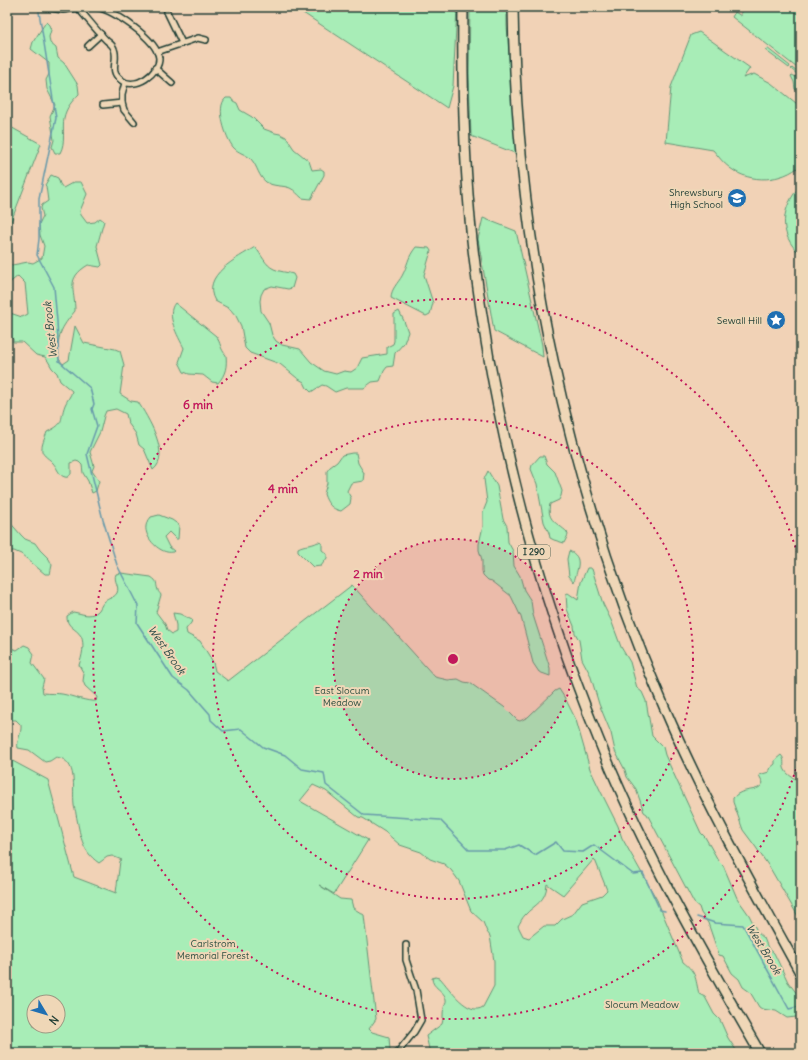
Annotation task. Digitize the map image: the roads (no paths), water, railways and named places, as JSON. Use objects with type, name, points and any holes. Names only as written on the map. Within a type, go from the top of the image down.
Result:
[{"type":"highway","name":"I 290","points":[[463,7],[463,108],[473,245],[481,312],[504,436],[527,526],[559,635],[598,739],[623,797],[668,890],[760,1053]]},
{"type":"highway","points":[[513,7],[517,100],[532,244],[555,371],[587,495],[606,556],[625,609],[665,709],[722,828],[801,974]]},
{"type":"street","points":[[44,7],[56,9],[81,7],[101,34],[114,48],[116,57],[114,71],[116,76],[125,83],[133,84],[140,82],[155,68],[159,59],[152,43],[123,18],[97,7]]},
{"type":"street","points":[[167,12],[182,43]]},
{"type":"street","points":[[88,46],[101,34]]},
{"type":"street","points":[[157,52],[198,38],[206,40]]},
{"type":"street","points":[[155,68],[172,83]]},
{"type":"street","points":[[125,83],[122,94],[122,103],[124,110],[134,122]]},
{"type":"street","points":[[103,105],[122,103]]},
{"type":"street","points":[[397,1053],[414,1032],[421,1020],[416,990],[406,960],[406,945]]},
{"type":"waterway","name":"West Brook","points":[[39,12],[56,118],[39,199],[39,239],[37,255],[54,287],[59,361],[90,388],[94,404],[92,409],[97,426],[87,454],[103,520],[117,565],[138,606],[137,623],[173,678],[189,690],[210,714],[211,720],[223,731],[241,729],[263,747],[285,755],[302,769],[324,773],[326,785],[364,815],[440,820],[469,850],[505,850],[519,845],[535,855],[556,842],[563,851],[583,852],[594,845],[633,874],[643,873],[660,910],[665,911]]},
{"type":"waterway","name":"West Brook","points":[[697,917],[715,923],[743,925],[789,1009],[801,1006]]},
{"type":"place","name":"Shrewsbury High School","points":[[737,198]]},
{"type":"place","name":"Sewall Hill","points":[[776,320]]},
{"type":"park label","name":"East Slocum Meadow","points":[[342,696]]},
{"type":"park label","name":"Carlstrom Memorial Forest","points":[[213,948]]},
{"type":"park label","name":"Slocum Meadow","points":[[642,1004]]}]
